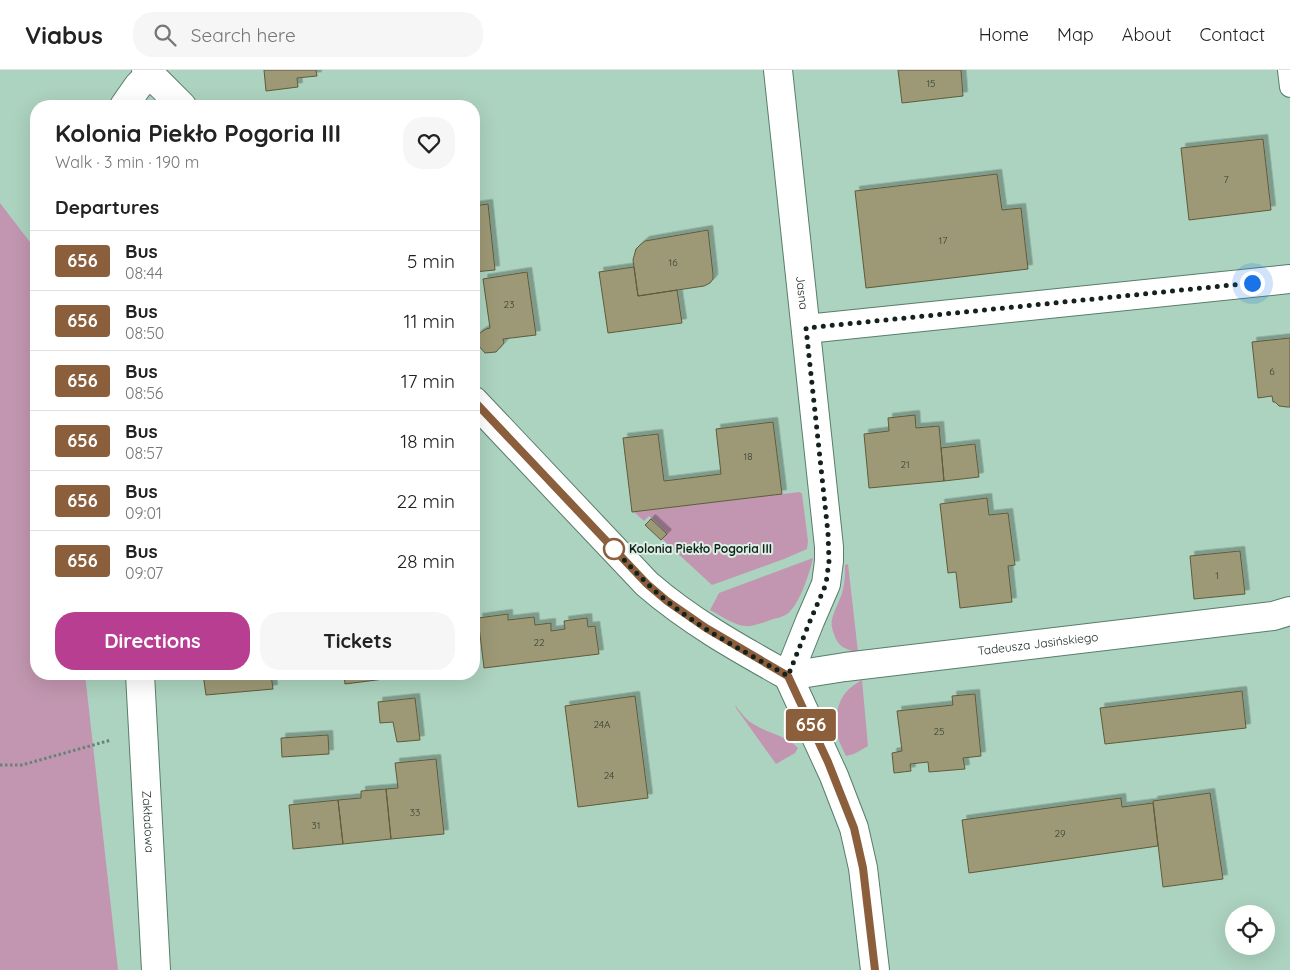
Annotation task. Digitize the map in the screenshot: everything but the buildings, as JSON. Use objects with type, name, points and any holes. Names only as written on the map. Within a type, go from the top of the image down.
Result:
[{"type":"street","name":"Jasna","points":[[778,70],[829,540],[826,584],[788,676]]},
{"type":"street","points":[[128,100],[148,72],[176,100]]},
{"type":"street","points":[[806,328],[1290,279]]},
{"type":"street","points":[[480,407],[647,584],[667,601],[706,628],[788,676],[830,768],[854,828],[863,868],[875,970]]},
{"type":"street","name":"Tadeusza Jasińskiego","points":[[788,676],[845,667],[1272,616],[1290,611]]},
{"type":"street","name":"Zakładowa","points":[[140,680],[156,970]]},
{"type":"lane","points":[[1288,70],[1290,87]]},
{"type":"path","points":[[0,765],[22,765],[143,730]]},
{"type":"shaded area","points":[[0,203],[30,242],[30,680],[86,680],[118,970],[0,970]]},
{"type":"shaded area","points":[[800,492],[802,494],[808,541],[807,549],[712,585],[662,539],[667,533],[649,516],[644,521],[634,512]]},
{"type":"shaded area","points":[[813,558],[800,596],[796,604],[785,615],[757,625],[745,626],[731,622],[710,610],[719,593]]},
{"type":"shaded area","points":[[848,564],[858,652],[846,649],[840,645],[832,626],[832,619],[844,586],[845,565]]},
{"type":"shaded area","points":[[862,680],[868,746],[846,756],[838,738],[837,712],[841,699],[852,687]]},
{"type":"shaded area","points":[[735,705],[752,723],[794,744],[798,748],[795,753],[776,764]]},
{"type":"bus line","name":"656","points":[[480,407],[647,584],[681,612],[788,676],[828,762],[854,828],[863,868],[875,970]]},
{"type":"place","name":"Kolonia Piekło Pogoria III","points":[[614,549]]},
{"type":"route","points":[[614,549],[647,584],[681,612],[713,633],[788,676],[826,584],[829,561],[828,533],[806,328],[1252,283]]}]
